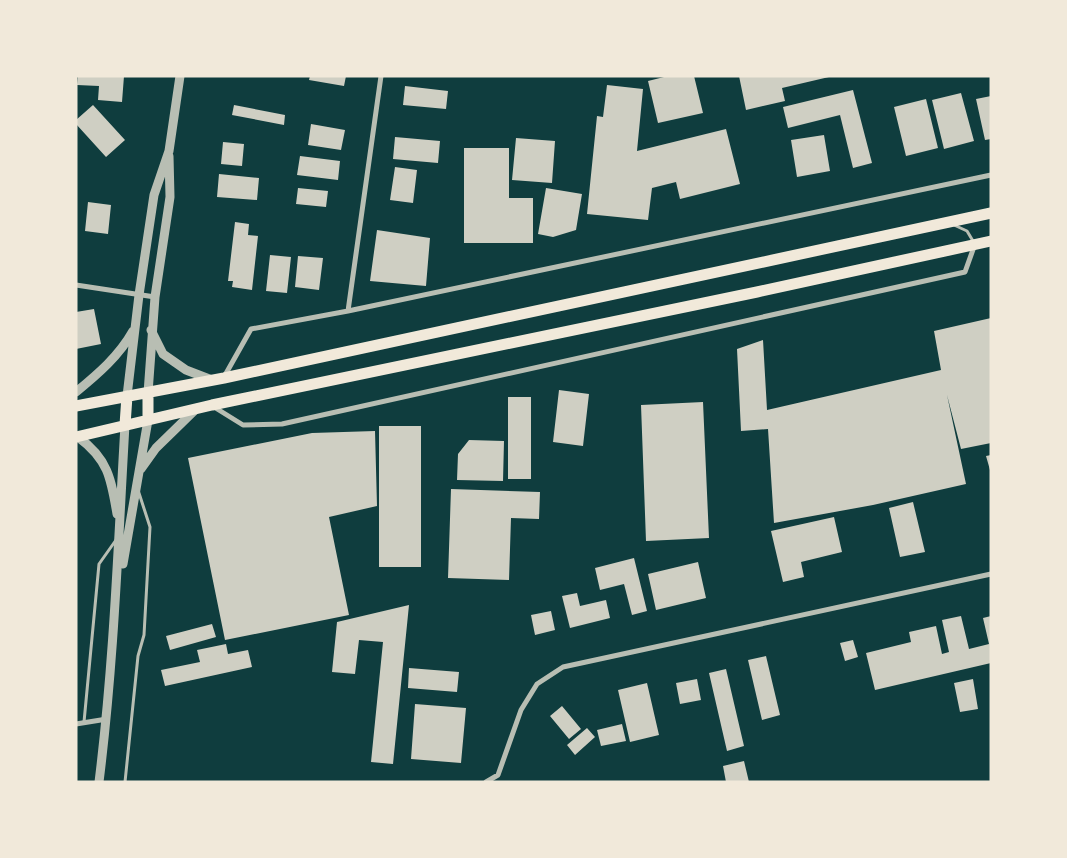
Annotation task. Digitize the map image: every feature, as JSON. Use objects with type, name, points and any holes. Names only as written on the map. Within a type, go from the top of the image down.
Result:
[{"type":"highway","points":[[76,406],[218,379],[991,213]]},
{"type":"highway","points":[[77,437],[196,409],[757,292],[991,241]]},
{"type":"highway","points":[[148,393],[148,420]]},
{"type":"highway","points":[[125,425],[127,396]]},
{"type":"street","points":[[127,396],[139,295],[154,195],[168,151],[180,76]]},
{"type":"street","points":[[348,311],[381,76]]},
{"type":"street","points":[[148,393],[151,330],[170,197],[168,151]]},
{"type":"street","points":[[151,330],[163,354],[186,370],[218,379],[251,329],[348,311],[991,175]]},
{"type":"street","points":[[212,406],[243,425],[282,424],[965,272],[975,244]]},
{"type":"street","points":[[76,285],[155,297]]},
{"type":"street","points":[[76,392],[106,367],[136,327]]},
{"type":"street","points":[[138,473],[156,448],[196,409]]},
{"type":"street","points":[[116,601],[148,420]]},
{"type":"street","points":[[99,782],[107,719],[116,601],[125,425]]},
{"type":"street","points":[[77,437],[91,446],[103,460],[120,531]]},
{"type":"street","points":[[486,782],[498,775],[520,710],[537,684],[563,668],[991,574]]},
{"type":"street","points":[[76,724],[107,719]]},
{"type":"lane","points":[[949,222],[967,231],[975,244]]},
{"type":"lane","points":[[125,782],[138,656],[144,635],[150,527],[141,494],[136,487]]},
{"type":"lane","points":[[84,723],[99,564],[120,531]]},
{"type":"building","points":[[78,76],[124,76],[122,102],[98,100],[99,86],[77,85]]},
{"type":"building","points":[[310,76],[346,76],[344,86],[309,80]]},
{"type":"building","points":[[668,76],[694,76],[703,113],[658,123],[648,81]]},
{"type":"building","points":[[739,76],[829,77],[782,88],[785,101],[746,110]]},
{"type":"building","points":[[607,85],[643,89],[637,151],[726,129],[740,184],[680,199],[676,182],[652,188],[648,220],[587,214],[597,116],[603,117]]},
{"type":"building","points":[[405,86],[448,91],[446,109],[403,105]]},
{"type":"building","points":[[853,90],[872,163],[853,168],[840,115],[788,128],[783,107]]},
{"type":"building","points":[[961,93],[974,141],[944,149],[932,100]]},
{"type":"building","points":[[991,96],[991,139],[985,140],[976,99]]},
{"type":"building","points":[[926,99],[938,148],[906,156],[894,107]]},
{"type":"building","points":[[93,105],[125,140],[106,157],[76,124],[76,120]]},
{"type":"building","points":[[234,105],[285,115],[284,125],[232,115]]},
{"type":"building","points":[[311,124],[345,130],[341,150],[308,145]]},
{"type":"building","points":[[824,135],[830,171],[797,177],[791,140]]},
{"type":"building","points":[[395,137],[440,141],[438,163],[393,159]]},
{"type":"building","points":[[516,138],[555,141],[552,183],[512,180]]},
{"type":"building","points":[[223,142],[244,144],[242,166],[221,164]]},
{"type":"building","points":[[464,148],[509,148],[509,198],[533,198],[533,243],[464,243]]},
{"type":"building","points":[[300,156],[340,161],[338,180],[297,175]]},
{"type":"building","points":[[395,167],[417,170],[413,203],[390,200]]},
{"type":"building","points":[[219,174],[259,178],[257,200],[217,197]]},
{"type":"building","points":[[298,188],[328,191],[326,207],[296,204]]},
{"type":"building","points":[[546,188],[582,194],[576,230],[553,237],[538,234]]},
{"type":"building","points":[[88,202],[111,205],[108,234],[85,231]]},
{"type":"building","points":[[235,222],[249,224],[248,235],[258,236],[252,290],[232,287],[233,281],[228,281]]},
{"type":"building","points":[[377,230],[430,238],[426,286],[370,281]]},
{"type":"building","points":[[270,255],[291,257],[287,293],[266,291]]},
{"type":"building","points":[[298,256],[323,258],[319,290],[295,287]]},
{"type":"building","points":[[94,309],[101,344],[76,349],[76,312]]},
{"type":"building","points":[[991,318],[991,443],[961,449],[947,395],[966,484],[873,505],[774,523],[768,429],[741,431],[737,349],[763,340],[767,410],[941,370],[934,331]]},
{"type":"building","points":[[559,390],[589,394],[583,446],[553,442]]},
{"type":"building","points":[[508,397],[531,397],[531,479],[508,479]]},
{"type":"building","points":[[703,402],[709,538],[646,541],[641,405]]},
{"type":"building","points":[[379,426],[421,426],[421,567],[379,567]]},
{"type":"building","points":[[375,431],[377,506],[329,517],[349,615],[225,640],[188,458],[312,433]]},
{"type":"building","points":[[469,440],[504,441],[503,481],[457,480],[458,454]]},
{"type":"building","points":[[991,455],[991,470],[990,470],[986,456]]},
{"type":"building","points":[[451,489],[540,492],[539,519],[511,518],[509,580],[448,578]]},
{"type":"building","points":[[913,502],[925,552],[900,557],[889,508]]},
{"type":"building","points":[[834,517],[842,552],[801,562],[804,577],[783,582],[771,531]]},
{"type":"building","points":[[634,558],[647,611],[632,615],[624,584],[600,590],[595,568]]},
{"type":"building","points":[[698,562],[706,598],[656,610],[648,574]]},
{"type":"building","points":[[577,593],[580,606],[606,600],[610,618],[570,628],[562,596]]},
{"type":"building","points":[[409,605],[393,764],[371,762],[383,642],[359,640],[355,674],[332,672],[337,622]]},
{"type":"building","points":[[551,611],[555,630],[535,635],[531,615]]},
{"type":"building","points":[[961,616],[969,649],[989,644],[983,618],[991,616],[991,663],[875,690],[866,653],[911,642],[909,632],[936,626],[942,654],[949,652],[942,620]]},
{"type":"building","points":[[212,624],[216,637],[170,650],[166,636]]},
{"type":"building","points":[[853,640],[858,657],[845,661],[840,643]]},
{"type":"building","points":[[226,644],[228,654],[248,650],[252,667],[165,686],[161,670],[200,662],[197,650]]},
{"type":"building","points":[[766,656],[780,715],[762,720],[748,660]]},
{"type":"building","points":[[409,668],[459,672],[457,692],[408,688]]},
{"type":"building","points":[[726,669],[744,746],[727,751],[709,673]]},
{"type":"building","points":[[697,679],[701,700],[680,704],[676,683]]},
{"type":"building","points":[[973,679],[978,709],[960,712],[954,683]]},
{"type":"building","points":[[647,683],[659,735],[630,742],[618,690]]},
{"type":"building","points":[[415,704],[466,708],[461,763],[411,759]]},
{"type":"building","points":[[562,706],[581,729],[569,739],[550,716]]},
{"type":"building","points":[[622,724],[626,741],[601,746],[597,730]]},
{"type":"building","points":[[587,728],[595,737],[575,755],[567,745]]},
{"type":"building","points":[[744,761],[749,782],[726,782],[723,766]]}]
